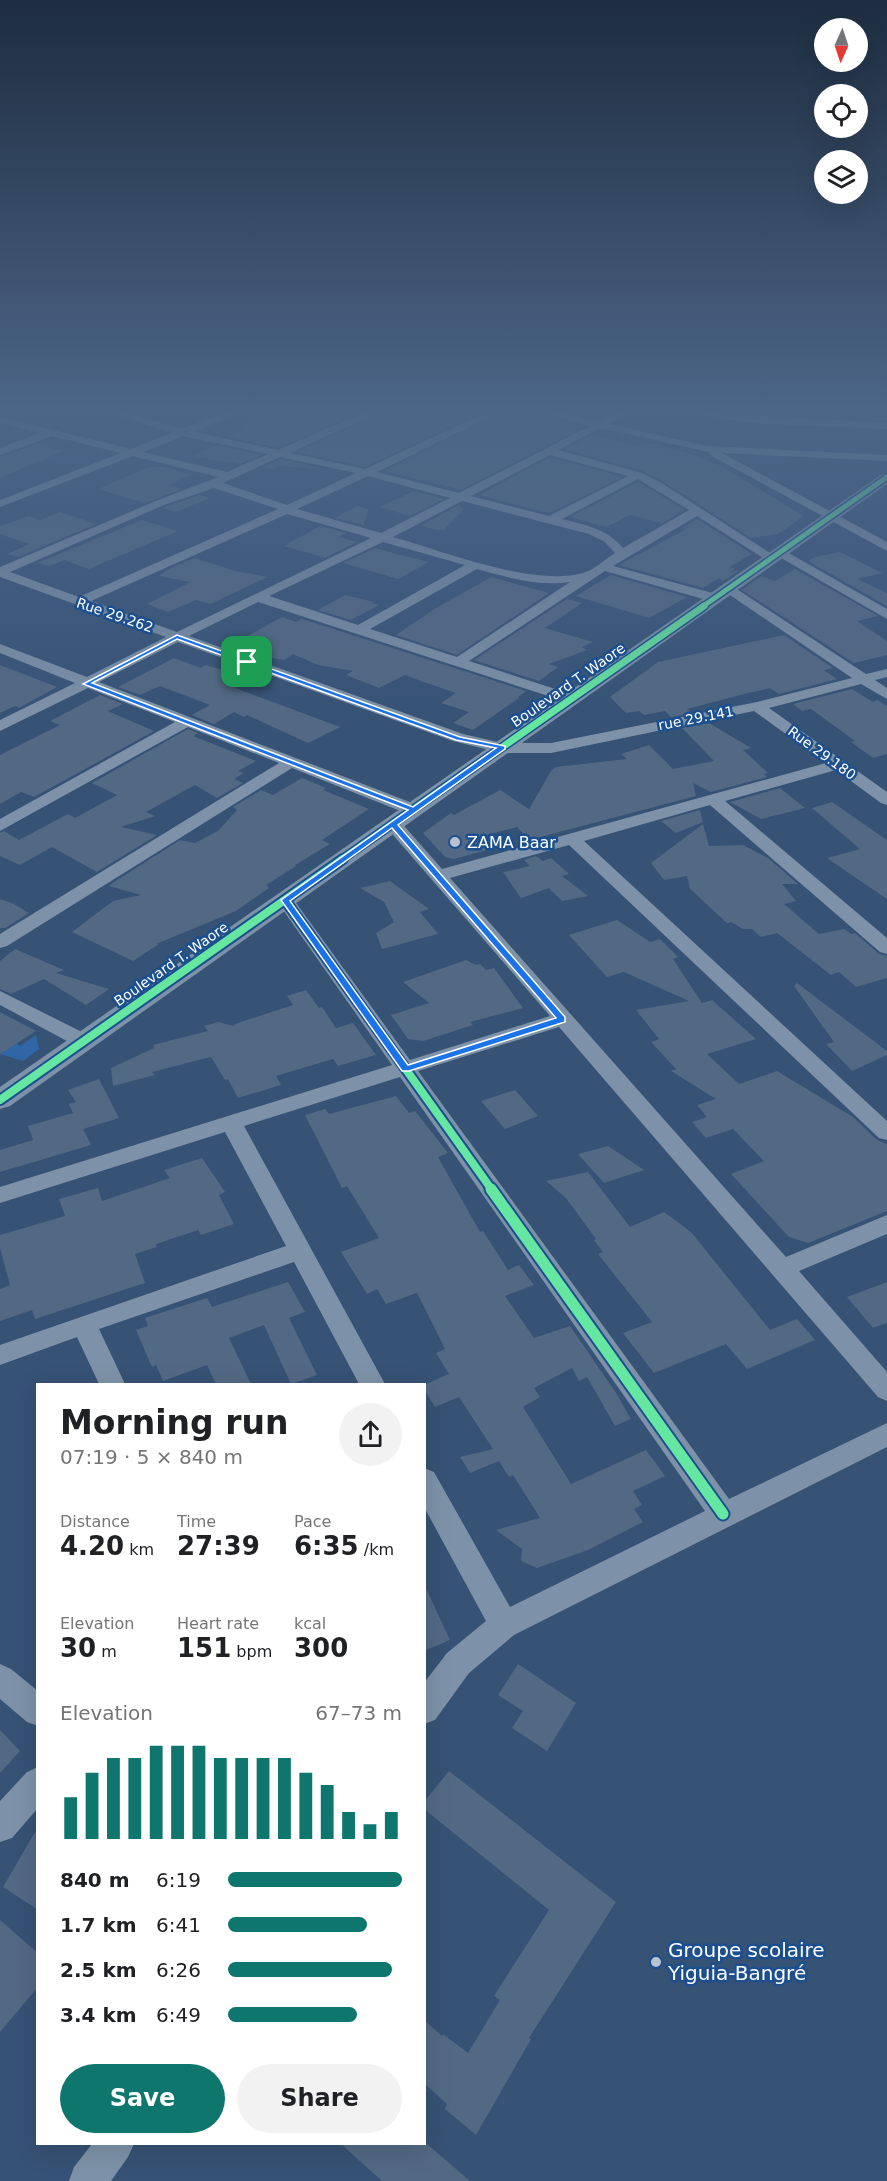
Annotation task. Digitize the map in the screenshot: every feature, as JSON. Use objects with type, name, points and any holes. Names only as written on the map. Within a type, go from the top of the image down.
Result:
[{"type":"street","points":[[0,572],[135,514]]},
{"type":"street","points":[[78,602],[277,514]]},
{"type":"street","points":[[299,514],[475,565],[539,579],[560,580],[589,576]]},
{"type":"street","points":[[0,726],[177,636],[427,514]]},
{"type":"street","points":[[527,514],[593,531],[609,539],[622,554]]},
{"type":"street","points":[[550,520],[562,514]]},
{"type":"street","points":[[459,661],[622,554],[692,514]]},
{"type":"street","points":[[702,514],[887,615]]},
{"type":"street","points":[[824,514],[887,547]]},
{"type":"street","name":"Boulevard T. Waore","points":[[0,1101],[835,514]]},
{"type":"street","points":[[361,629],[475,565]]},
{"type":"street","points":[[604,567],[722,593],[887,695]]},
{"type":"street","name":"Rue 29.262","points":[[0,572],[458,738],[502,747]]},
{"type":"street","points":[[257,597],[572,699]]},
{"type":"street","points":[[0,648],[86,684],[414,810]]},
{"type":"street","name":"rue 29.141","points":[[502,747],[552,748],[757,706],[887,673]]},
{"type":"street","name":"Rue 29.180","points":[[757,706],[887,800]]},
{"type":"street","points":[[0,826],[187,721]]},
{"type":"street","points":[[0,942],[291,762]]},
{"type":"street","points":[[438,876],[837,765]]},
{"type":"street","points":[[713,799],[887,948]]},
{"type":"street","points":[[393,824],[562,1020],[783,1268],[887,1390]]},
{"type":"street","points":[[572,839],[887,1133]]},
{"type":"street","points":[[285,900],[723,1514]]},
{"type":"street","points":[[0,997],[85,1041]]},
{"type":"street","points":[[0,1196],[562,1020]]},
{"type":"street","points":[[231,1123],[371,1383]]},
{"type":"street","points":[[783,1268],[887,1224]]},
{"type":"street","points":[[0,1355],[299,1251]]},
{"type":"street","points":[[84,1324],[112,1383]]},
{"type":"street","points":[[426,1706],[458,1663],[504,1624],[887,1434]]},
{"type":"street","points":[[426,1484],[504,1624]]},
{"type":"street","points":[[0,1679],[36,1709]]},
{"type":"street","points":[[0,1826],[36,1785]]},
{"type":"street","points":[[88,2181],[113,2145]]},
{"type":"shaded area","points":[[36,1035],[39,1049],[23,1061],[0,1054],[10,1038],[20,1046]]},
{"type":"building","points":[[56,514],[65,514],[96,524],[18,557],[8,554],[29,544],[0,534],[0,526],[29,516],[40,520]]},
{"type":"building","points":[[343,514],[367,514],[364,525],[335,518]]},
{"type":"building","points":[[443,514],[459,514],[443,531],[420,526]]},
{"type":"building","points":[[576,514],[678,514],[662,523],[630,515],[606,527],[570,517]]},
{"type":"building","points":[[713,514],[800,514],[804,516],[778,534],[751,538]]},
{"type":"building","points":[[697,519],[752,554],[730,567],[735,569],[729,572],[740,570],[723,581],[719,578],[703,588],[619,565],[686,529],[682,528]]},
{"type":"building","points":[[142,520],[178,531],[89,569],[64,560],[49,566],[37,563]]},
{"type":"building","points":[[320,526],[347,533],[339,537],[357,542],[325,558],[284,546]]},
{"type":"building","points":[[375,548],[429,562],[398,579],[343,563]]},
{"type":"building","points":[[840,552],[882,573],[857,579],[887,593],[887,606],[808,561],[815,557]]},
{"type":"building","points":[[194,558],[235,571],[268,577],[210,604],[196,600],[168,612],[147,604],[190,582],[159,576]]},
{"type":"building","points":[[795,569],[878,616],[857,621],[887,641],[887,655],[854,663],[742,590],[761,576],[775,581]]},
{"type":"building","points":[[611,575],[687,597],[649,618],[576,596]]},
{"type":"building","points":[[491,577],[549,593],[457,655],[396,635],[436,608]]},
{"type":"building","points":[[345,595],[379,605],[351,620],[318,610]]},
{"type":"building","points":[[567,599],[582,603],[545,628],[593,642],[582,647],[587,650],[549,664],[558,667],[539,681],[474,660]]},
{"type":"building","points":[[282,617],[296,622],[302,619],[526,691],[473,730],[453,723],[469,712],[441,703],[456,693],[405,675],[379,688],[346,675],[353,671],[318,665],[293,654],[284,660],[255,655],[270,646],[244,638]]},
{"type":"building","points":[[784,635],[833,668],[824,670],[837,679],[779,694],[770,688],[687,709],[693,713],[671,717],[665,711],[644,715],[639,711],[626,713],[610,697],[658,662]]},
{"type":"building","points":[[174,658],[201,668],[206,665],[253,679],[235,688],[340,727],[308,743],[247,715],[244,717],[234,712],[214,724],[192,715],[210,705],[160,686],[140,695],[118,687]]},
{"type":"building","points":[[0,665],[57,687],[19,708],[15,706],[0,713]]},
{"type":"building","points":[[852,689],[873,702],[877,700],[887,706],[887,754],[873,758],[851,742],[855,741],[811,709],[802,711],[793,704]]},
{"type":"building","points":[[100,695],[123,704],[108,711],[154,731],[34,797],[21,792],[0,804],[0,755],[60,725],[50,721]]},
{"type":"building","points":[[709,723],[751,748],[743,750],[768,773],[764,774],[767,777],[711,792],[693,783],[696,796],[529,840],[517,827],[475,838],[487,850],[454,859],[445,857],[423,833],[451,813],[454,815],[500,790],[529,809],[551,771],[556,767],[627,759],[621,754],[649,745],[673,769],[714,761],[682,728]]},
{"type":"building","points":[[188,729],[198,733],[193,736],[256,761],[238,771],[244,773],[234,779],[243,783],[217,798],[195,785],[146,812],[155,816],[121,827],[157,835],[97,872],[52,847],[20,865],[0,856],[0,833],[4,831],[19,840],[68,814],[75,818],[117,795],[92,783]]},
{"type":"building","points":[[302,778],[326,788],[323,790],[369,809],[322,840],[330,844],[266,885],[269,888],[236,911],[156,944],[159,944],[133,961],[72,932],[113,901],[141,895],[109,886],[114,882],[180,840],[195,843],[218,831],[237,810],[233,807],[261,790],[273,795]]},
{"type":"building","points":[[780,788],[805,808],[761,819],[730,802]]},
{"type":"building","points":[[832,802],[887,840],[887,899],[827,858],[860,849],[812,808]]},
{"type":"building","points":[[700,810],[703,822],[676,833],[661,821]]},
{"type":"building","points":[[703,824],[709,846],[743,845],[768,858],[798,884],[782,884],[796,901],[784,904],[819,934],[844,929],[851,934],[855,933],[879,954],[887,956],[887,978],[856,987],[839,972],[831,975],[777,933],[761,937],[752,929],[743,929],[731,922],[727,923],[690,889],[687,876],[664,880],[651,863]]},
{"type":"building","points":[[536,856],[543,861],[551,858],[569,874],[562,876],[588,896],[562,901],[549,888],[521,898],[503,872],[530,866],[524,860]]},
{"type":"building","points":[[390,881],[429,909],[420,912],[438,934],[382,949],[376,933],[394,922],[384,902],[360,888]]},
{"type":"building","points":[[0,899],[29,913],[5,928],[0,928]]},
{"type":"building","points":[[617,920],[650,942],[660,939],[678,957],[673,959],[702,1003],[712,1000],[756,1039],[707,1054],[739,1084],[777,1071],[853,1117],[877,1140],[887,1144],[887,1211],[808,1243],[789,1237],[731,1174],[764,1161],[733,1129],[706,1138],[692,1122],[707,1117],[697,1105],[716,1099],[671,1071],[676,1069],[651,1042],[659,1039],[636,1010],[689,1001],[624,972],[607,977],[569,935]]},
{"type":"building","points":[[15,949],[64,970],[56,973],[109,989],[86,1005],[44,979],[11,994],[0,989],[0,961]]},
{"type":"building","points":[[466,960],[476,965],[480,964],[486,970],[494,968],[523,1008],[470,1022],[473,1025],[423,1041],[408,1039],[391,1015],[429,1003],[403,982]]},
{"type":"building","points":[[797,983],[887,1051],[887,1055],[852,1071],[826,1044],[834,1042],[794,986]]},
{"type":"building","points":[[306,990],[319,1008],[322,1007],[336,1028],[353,1023],[376,1055],[338,1066],[333,1059],[276,1076],[281,1085],[238,1098],[228,1079],[225,1080],[211,1057],[152,1072],[155,1075],[113,1086],[111,1068],[154,1048],[153,1045],[208,1031],[204,1026],[218,1022],[234,1026],[293,1005],[287,996]]},
{"type":"building","points":[[0,1012],[36,1031],[0,1054]]},
{"type":"building","points":[[99,1079],[119,1118],[83,1129],[91,1145],[0,1172],[0,1150],[33,1140],[28,1126],[73,1113],[69,1104],[76,1102],[68,1090]]},
{"type":"building","points":[[515,1090],[538,1116],[505,1129],[481,1101]]},
{"type":"building","points":[[396,1096],[409,1113],[415,1111],[448,1153],[438,1157],[480,1232],[483,1231],[508,1270],[519,1265],[534,1285],[505,1296],[534,1338],[570,1326],[631,1419],[615,1426],[587,1377],[579,1381],[572,1368],[534,1388],[540,1397],[523,1407],[571,1484],[646,1450],[665,1476],[633,1491],[642,1505],[634,1509],[643,1522],[588,1550],[537,1568],[521,1561],[522,1549],[496,1530],[540,1518],[513,1475],[509,1477],[499,1461],[470,1473],[460,1457],[493,1449],[459,1397],[435,1407],[426,1392],[426,1384],[449,1374],[436,1353],[445,1349],[417,1293],[386,1304],[377,1289],[367,1294],[341,1252],[379,1238],[347,1186],[342,1188],[305,1115],[325,1109],[329,1114]]},
{"type":"building","points":[[608,1146],[644,1170],[604,1183],[578,1154]]},
{"type":"building","points":[[202,1158],[225,1192],[219,1195],[234,1224],[201,1235],[198,1230],[156,1244],[157,1247],[135,1254],[145,1283],[35,1319],[32,1310],[0,1321],[0,1289],[10,1285],[0,1248],[0,1235],[65,1216],[59,1199],[98,1188],[102,1201],[170,1178],[164,1170]]},
{"type":"building","points":[[588,1172],[630,1227],[664,1212],[691,1232],[770,1330],[797,1319],[815,1340],[747,1369],[726,1344],[654,1373],[623,1333],[652,1322],[598,1254],[603,1252],[594,1240],[596,1239],[566,1198],[546,1181]]},
{"type":"building","points":[[288,1282],[305,1312],[289,1318],[317,1375],[291,1383],[264,1325],[229,1338],[251,1383],[216,1383],[207,1365],[163,1381],[156,1365],[152,1367],[136,1330],[148,1326],[145,1318],[207,1298],[212,1307]]},
{"type":"building","points":[[887,1282],[887,1323],[873,1328],[847,1297]]},
{"type":"building","points":[[426,1588],[450,1640],[426,1650]]},
{"type":"building","points":[[518,1664],[576,1703],[547,1751],[512,1728],[523,1711],[498,1695]]},
{"type":"building","points":[[0,1730],[20,1751],[0,1773]]},
{"type":"building","points":[[449,1771],[616,1902],[529,2038],[531,2039],[476,2135],[445,2109],[447,2104],[426,2085],[426,2022],[442,2036],[443,2034],[468,2053],[500,2000],[494,1996],[549,1910],[426,1811],[426,1800]]},
{"type":"building","points":[[36,1830],[36,1909],[3,1887]]},
{"type":"building","points":[[0,1920],[36,1951],[36,1989],[0,2032]]},
{"type":"building","points":[[427,2144],[470,2181],[382,2181],[342,2145]]},
{"type":"cycle path","points":[[0,1100],[835,514]]},
{"type":"cycle path","points":[[285,900],[723,1514]]},
{"type":"place","name":"ZAMA Baar","points":[[455,842]]},
{"type":"place","name":"Groupe scolaire Yiguia-Bangré","points":[[656,1962]]},
{"type":"route","points":[[247,662],[177,636],[86,684],[414,810],[393,824],[562,1020],[406,1069],[285,900],[393,824],[414,810],[465,775],[502,747],[458,738],[247,662]]}]
